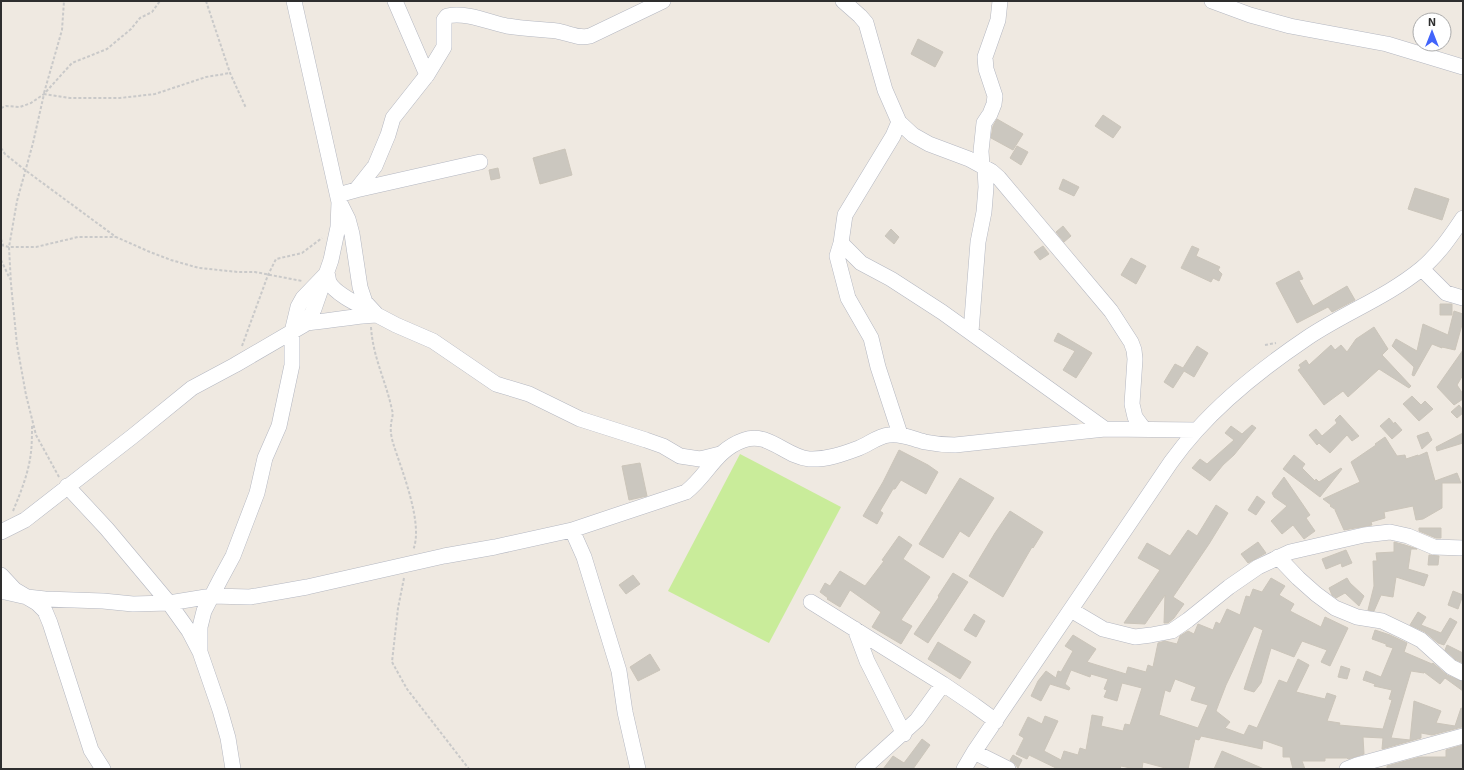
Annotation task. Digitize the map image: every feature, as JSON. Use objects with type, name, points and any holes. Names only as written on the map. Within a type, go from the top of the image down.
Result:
[{"type":"street","points":[[294,1],[327,155],[338,198],[348,219],[352,234],[360,287],[365,302],[374,315]]},
{"type":"street","points":[[395,1],[427,75]]},
{"type":"street","points":[[356,190],[375,166],[393,118],[427,75],[444,47],[444,20],[447,16],[452,15],[480,18],[507,26],[557,31],[582,38],[590,36],[663,1]]},
{"type":"street","points":[[842,1],[860,16],[866,24],[885,90],[899,122],[913,135],[928,144],[969,159],[999,178],[1106,305],[1131,342],[1134,350],[1135,358],[1132,404],[1135,417],[1144,429]]},
{"type":"street","points":[[971,332],[978,242],[984,212],[986,187],[980,151],[984,123],[990,114],[995,96],[986,69],[985,56],[998,20],[1000,1]]},
{"type":"street","points":[[1212,1],[1290,26],[1387,44],[1463,67]]},
{"type":"street","points":[[899,122],[893,136],[845,215],[841,242],[837,256],[848,298],[871,338],[878,367],[900,434]]},
{"type":"street","points":[[338,198],[356,190],[480,162]]},
{"type":"street","points":[[307,323],[314,309],[322,278],[334,248],[338,227],[338,198]]},
{"type":"street","points":[[964,769],[974,752],[1171,462],[1196,430],[1266,366],[1309,337],[1382,295],[1422,269],[1446,243],[1463,218]]},
{"type":"street","points":[[841,242],[861,263],[891,279],[942,312],[1105,429]]},
{"type":"street","points":[[1422,269],[1446,293],[1463,298]]},
{"type":"street","points":[[322,278],[330,283],[334,289],[374,315],[434,341],[496,384],[529,394],[580,419],[663,446],[680,456],[700,459],[720,454]]},
{"type":"street","points":[[200,652],[200,627],[204,611],[233,556],[257,493],[265,458],[279,426],[292,365],[292,332],[298,307],[303,298],[322,278]]},
{"type":"street","points":[[1,532],[25,520],[192,388],[307,323],[374,315]]},
{"type":"street","points":[[1,591],[27,597],[45,599],[103,600],[133,604],[169,603],[212,596],[250,597],[307,587],[406,566],[444,556],[495,547],[572,530],[686,492],[696,485],[720,454],[732,445],[745,439],[760,438],[807,459],[820,459],[859,448],[876,439],[888,435],[900,434],[928,442],[955,445],[1105,429],[1196,430]]},
{"type":"street","points":[[67,486],[107,529],[169,603],[189,631],[200,652],[228,738],[233,769]]},
{"type":"street","points":[[572,530],[584,557],[619,671],[625,712],[638,769]]},
{"type":"street","points":[[1071,610],[1103,629],[1135,637],[1172,631],[1258,567],[1290,552],[1364,535],[1390,532],[1408,536],[1434,547],[1463,548]]},
{"type":"street","points":[[1278,557],[1298,578],[1335,608],[1357,617],[1382,621],[1406,632],[1421,640],[1451,667],[1463,673]]},
{"type":"street","points":[[1,575],[14,590],[37,603],[45,611],[91,750],[103,769]]},
{"type":"street","points":[[810,602],[943,684],[996,721]]},
{"type":"street","points":[[855,629],[866,661],[904,734]]},
{"type":"street","points":[[863,769],[904,734],[917,720],[943,684]]},
{"type":"street","points":[[1347,769],[1463,736]]},
{"type":"street","points":[[974,752],[1008,769]]},
{"type":"path","points":[[64,1],[62,30],[17,201],[9,247],[17,345],[32,421],[36,435],[59,478],[67,486]]},
{"type":"path","points":[[1,108],[6,106],[20,107],[31,103],[44,94],[72,63],[107,48],[131,29],[140,18],[152,12],[160,1]]},
{"type":"path","points":[[206,1],[230,73],[246,108]]},
{"type":"path","points":[[44,94],[70,98],[127,97],[155,94],[206,76],[230,73]]},
{"type":"path","points":[[1,148],[5,154],[25,170],[116,237],[171,260],[199,268],[238,272],[255,272],[268,275],[322,278]]},
{"type":"path","points":[[235,365],[268,275],[276,259],[302,253],[338,227]]},
{"type":"path","points":[[1,239],[2,245],[9,247],[36,247],[78,237],[116,237]]},
{"type":"path","points":[[1,260],[11,281]]},
{"type":"path","points":[[374,315],[372,334],[377,364],[393,411],[391,432],[409,494],[416,536],[414,549],[410,554],[406,566],[398,608],[392,662],[407,689],[469,769]]},
{"type":"path","points":[[12,512],[19,498],[30,459],[32,421]]},
{"type":"green space","points":[[740,454],[841,507],[769,643],[668,591]]},
{"type":"building","points":[[918,39],[943,52],[935,67],[911,54]]},
{"type":"building","points":[[1103,115],[1121,127],[1113,138],[1095,126]]},
{"type":"building","points":[[997,119],[1023,134],[1013,150],[991,138],[993,126]]},
{"type":"building","points":[[1017,146],[1028,152],[1021,165],[1010,158]]},
{"type":"building","points":[[565,149],[572,175],[540,184],[533,158]]},
{"type":"building","points":[[498,168],[500,178],[491,180],[489,170]]},
{"type":"building","points":[[1063,179],[1079,187],[1074,196],[1059,189]]},
{"type":"building","points":[[1415,188],[1449,199],[1442,220],[1408,209]]},
{"type":"building","points":[[1063,226],[1071,236],[1064,242],[1056,232]]},
{"type":"building","points":[[891,229],[899,237],[894,244],[885,236]]},
{"type":"building","points":[[1043,246],[1049,254],[1040,260],[1034,252]]},
{"type":"building","points":[[1192,246],[1199,249],[1196,256],[1220,267],[1218,270],[1222,274],[1219,281],[1213,278],[1211,282],[1181,268]]},
{"type":"building","points":[[1131,258],[1146,266],[1136,284],[1121,275]]},
{"type":"building","points":[[1299,271],[1303,279],[1299,280],[1313,306],[1347,286],[1355,300],[1332,312],[1328,307],[1297,323],[1276,283]]},
{"type":"building","points":[[1440,304],[1452,304],[1452,315],[1440,315]]},
{"type":"building","points":[[1454,311],[1463,314],[1463,321],[1455,350],[1442,348],[1432,344],[1414,376],[1412,375],[1414,367],[1392,346],[1396,339],[1417,351],[1423,324],[1448,335]]},
{"type":"building","points":[[1374,327],[1388,349],[1382,355],[1411,386],[1409,388],[1379,369],[1348,397],[1343,391],[1324,405],[1298,370],[1301,368],[1299,365],[1306,360],[1309,365],[1331,345],[1335,350],[1341,345],[1347,352],[1356,339]]},
{"type":"building","points":[[1058,333],[1092,353],[1076,378],[1063,370],[1075,351],[1054,341]]},
{"type":"building","points":[[1197,346],[1208,353],[1194,377],[1184,371],[1173,388],[1164,382],[1175,364],[1183,368]]},
{"type":"building","points":[[1463,350],[1463,375],[1457,385],[1463,394],[1463,399],[1454,405],[1437,387]]},
{"type":"building","points":[[1412,396],[1421,405],[1425,401],[1433,409],[1419,421],[1403,404]]},
{"type":"building","points":[[1459,405],[1463,410],[1463,413],[1457,418],[1451,412]]},
{"type":"building","points":[[1340,415],[1359,436],[1352,441],[1347,435],[1330,453],[1319,443],[1317,445],[1309,435],[1316,429],[1322,436],[1337,423],[1335,420]]},
{"type":"building","points":[[1389,418],[1402,430],[1392,439],[1380,426]]},
{"type":"building","points":[[1252,425],[1256,428],[1210,481],[1192,468],[1200,459],[1207,464],[1234,440],[1225,433],[1231,426],[1242,434]]},
{"type":"building","points":[[1428,432],[1432,440],[1422,449],[1417,436]]},
{"type":"building","points":[[1463,433],[1463,443],[1437,451],[1436,447]]},
{"type":"building","points":[[1385,437],[1397,456],[1405,455],[1406,459],[1427,452],[1435,481],[1457,473],[1461,483],[1442,483],[1442,508],[1423,519],[1416,520],[1413,506],[1384,512],[1385,518],[1371,522],[1372,525],[1344,530],[1336,510],[1323,499],[1360,482],[1351,462]]},
{"type":"building","points":[[899,450],[938,472],[926,494],[901,480],[895,489],[893,489],[880,511],[883,513],[877,524],[863,516],[883,482]]},
{"type":"building","points":[[1294,455],[1305,464],[1302,468],[1315,481],[1316,479],[1319,482],[1341,468],[1342,469],[1320,497],[1283,469]]},
{"type":"building","points":[[640,463],[647,496],[629,500],[622,466]]},
{"type":"building","points":[[1284,477],[1310,515],[1306,518],[1315,531],[1304,539],[1293,525],[1282,534],[1271,521],[1287,506],[1274,497],[1272,493]]},
{"type":"building","points":[[960,478],[994,498],[969,537],[960,531],[943,558],[919,544]]},
{"type":"building","points":[[1257,496],[1265,502],[1256,515],[1248,510]]},
{"type":"building","points":[[1216,505],[1228,513],[1173,597],[1184,604],[1174,618],[1168,623],[1164,623],[1165,595],[1145,624],[1124,623],[1160,570],[1138,558],[1147,543],[1170,556],[1188,530],[1197,536]]},
{"type":"building","points":[[1010,511],[1043,532],[1033,548],[1032,547],[1003,597],[969,576]]},
{"type":"building","points":[[1419,528],[1441,528],[1441,538],[1436,538],[1419,531]]},
{"type":"building","points":[[899,536],[912,545],[903,559],[930,577],[901,620],[912,626],[901,644],[872,627],[881,612],[850,590],[840,607],[827,599],[828,598],[820,592],[825,583],[830,586],[840,571],[865,586],[884,561],[882,560]]},
{"type":"building","points":[[1258,542],[1266,553],[1248,563],[1241,554]]},
{"type":"building","points":[[1394,542],[1417,549],[1411,549],[1408,569],[1428,575],[1424,586],[1396,577],[1393,597],[1381,595],[1374,611],[1368,610],[1374,586],[1373,561],[1377,561],[1376,553],[1394,552]]},
{"type":"building","points":[[1346,550],[1352,563],[1342,567],[1341,563],[1326,569],[1322,559]]},
{"type":"building","points":[[1429,555],[1439,556],[1438,565],[1428,565]]},
{"type":"building","points":[[953,573],[968,582],[928,643],[914,634]]},
{"type":"building","points":[[633,575],[640,584],[626,594],[619,585]]},
{"type":"building","points":[[1271,578],[1285,586],[1279,595],[1294,604],[1290,611],[1321,627],[1325,617],[1348,628],[1330,666],[1321,662],[1327,650],[1302,641],[1294,657],[1271,648],[1261,683],[1254,692],[1244,689],[1263,630],[1254,626],[1226,685],[1216,711],[1230,722],[1225,728],[1244,735],[1249,725],[1257,728],[1279,680],[1287,683],[1298,659],[1309,665],[1296,692],[1325,699],[1327,693],[1336,696],[1327,721],[1340,723],[1339,725],[1383,729],[1392,700],[1389,699],[1392,690],[1374,686],[1375,684],[1363,680],[1366,671],[1381,677],[1393,648],[1372,639],[1375,630],[1407,643],[1404,652],[1432,664],[1433,663],[1447,675],[1463,682],[1463,691],[1445,678],[1440,684],[1424,672],[1411,671],[1391,738],[1410,740],[1414,701],[1441,711],[1436,723],[1455,726],[1461,708],[1463,709],[1462,727],[1432,735],[1421,733],[1421,738],[1382,749],[1383,738],[1363,737],[1364,754],[1348,759],[1325,758],[1325,761],[1302,761],[1305,769],[1293,769],[1290,757],[1283,757],[1283,747],[1263,740],[1262,749],[1201,736],[1199,740],[1195,739],[1188,769],[1169,769],[1143,762],[1142,769],[1121,766],[1120,769],[1058,769],[1029,755],[1027,759],[1016,754],[1024,738],[1019,735],[1028,717],[1042,724],[1045,716],[1058,721],[1044,751],[1061,760],[1064,751],[1078,755],[1080,748],[1086,750],[1092,715],[1103,717],[1101,726],[1123,731],[1125,724],[1130,725],[1142,688],[1122,683],[1117,701],[1104,697],[1107,690],[1104,689],[1108,679],[1091,674],[1090,677],[1071,670],[1065,684],[1070,688],[1069,690],[1050,684],[1041,701],[1031,696],[1038,681],[1046,671],[1056,678],[1058,671],[1061,672],[1073,651],[1065,646],[1073,635],[1096,649],[1087,662],[1126,674],[1128,667],[1146,672],[1148,665],[1153,667],[1158,643],[1165,641],[1177,644],[1180,636],[1188,631],[1194,634],[1198,624],[1213,630],[1216,622],[1220,624],[1227,609],[1240,615],[1246,596],[1250,597],[1253,589],[1262,592]],"holes":[[[1175,679],[1196,687],[1191,700],[1208,705],[1198,728],[1159,715],[1165,690],[1170,692]]]},
{"type":"building","points":[[1347,578],[1350,583],[1364,596],[1359,606],[1345,593],[1336,598],[1332,595],[1329,588]]},
{"type":"building","points":[[1453,591],[1463,595],[1458,609],[1448,605]]},
{"type":"building","points":[[1418,612],[1426,617],[1421,625],[1441,633],[1450,618],[1457,622],[1444,645],[1438,643],[1425,632],[1410,625]]},
{"type":"building","points":[[974,614],[985,621],[976,637],[964,630]]},
{"type":"building","points":[[938,642],[971,662],[960,679],[928,659]]},
{"type":"building","points":[[1447,645],[1463,653],[1463,663],[1456,660],[1445,650]]},
{"type":"building","points":[[650,654],[660,670],[638,681],[630,667]]},
{"type":"building","points":[[1341,666],[1350,669],[1347,679],[1338,677]]},
{"type":"building","points":[[922,739],[930,745],[913,769],[883,769],[893,756],[904,763]]},
{"type":"building","points":[[1463,745],[1463,769],[1387,769],[1387,766],[1420,757],[1446,757],[1446,750]]},
{"type":"building","points":[[1222,751],[1264,769],[1214,769]]},
{"type":"building","points":[[1013,755],[1022,760],[1018,768],[1010,760]]}]
